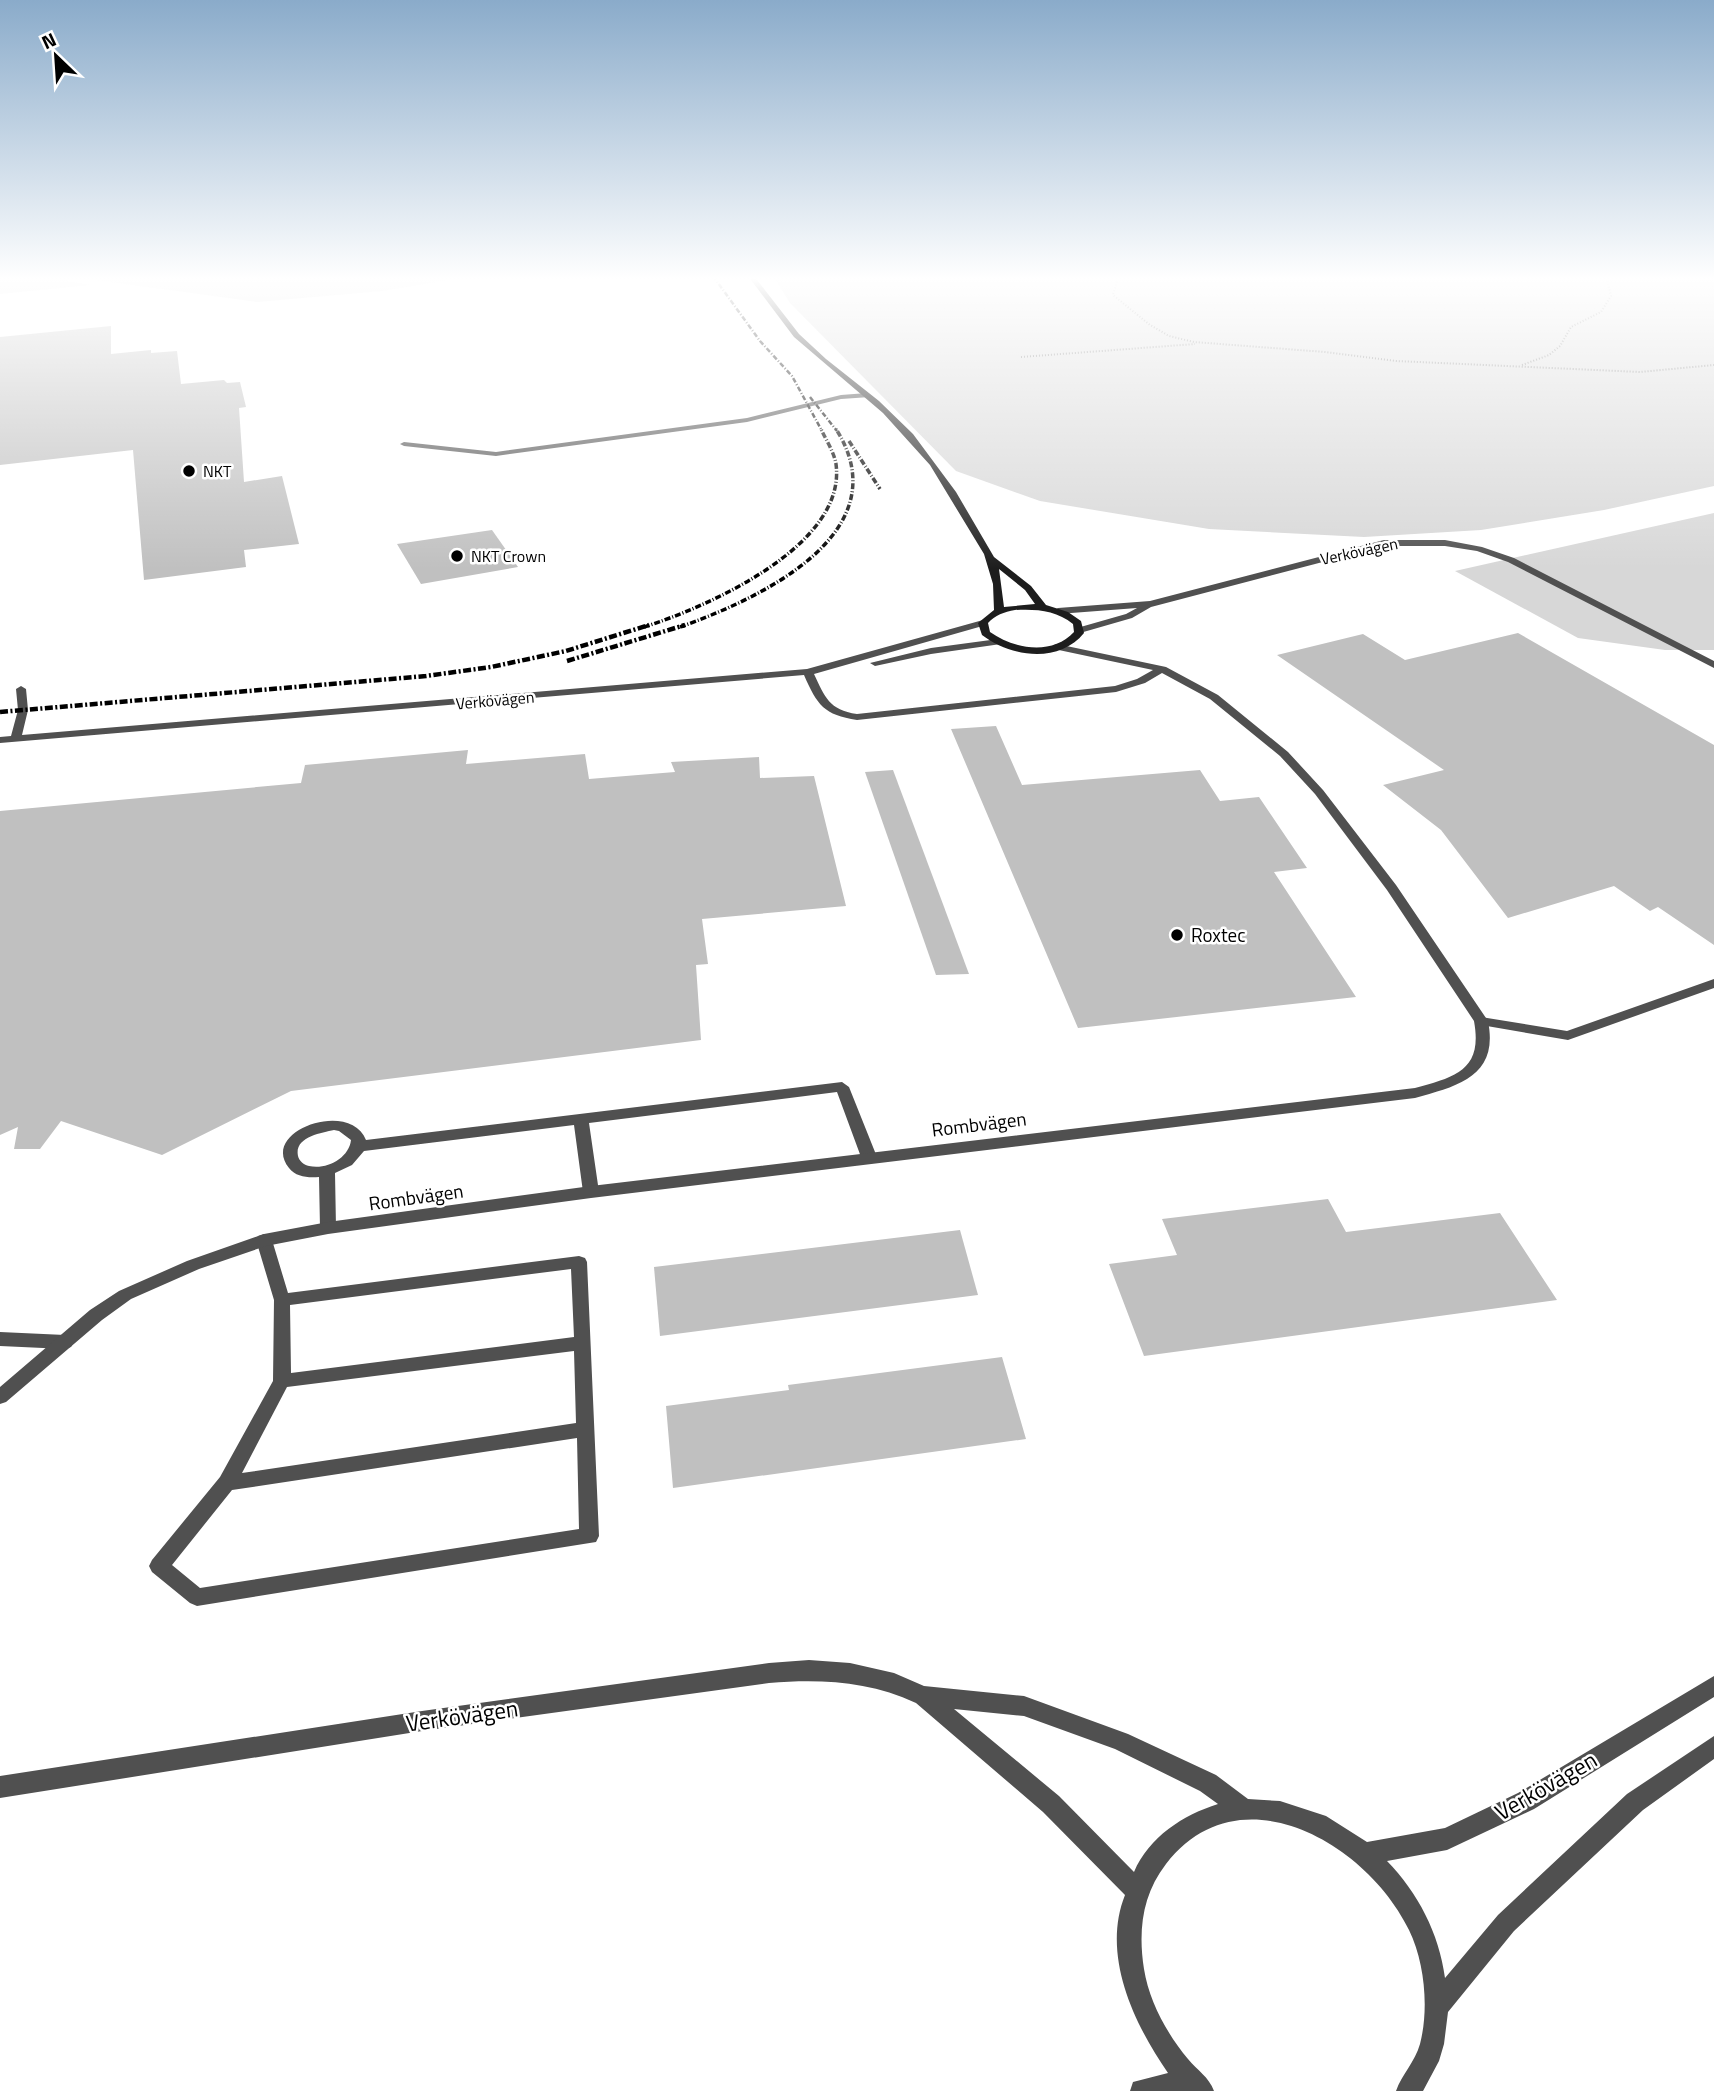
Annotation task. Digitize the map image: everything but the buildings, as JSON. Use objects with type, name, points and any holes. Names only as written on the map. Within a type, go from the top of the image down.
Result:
[{"type":"main road","points":[[841,374],[905,430],[931,459],[992,559],[999,592],[999,611]]},
{"type":"main road","points":[[992,559],[1028,588],[1043,608]]},
{"type":"main road","name":"Verkövägen","points":[[984,622],[999,611],[1020,607],[1058,611],[1074,619],[1080,630],[1074,640],[1057,647]]},
{"type":"main road","points":[[984,622],[985,633],[998,642],[1026,649],[1057,647]]},
{"type":"street","points":[[404,444],[496,454],[747,420],[841,397],[867,395]]},
{"type":"street","name":"Verkövägen","points":[[1058,611],[1150,604],[1371,545],[1406,541],[1445,543],[1479,549],[1511,560],[1714,665]]},
{"type":"street","name":"Verkövägen","points":[[1080,630],[1129,616],[1150,604]]},
{"type":"street","name":"Verkövägen","points":[[0,740],[808,672],[984,622]]},
{"type":"street","points":[[998,642],[808,672],[823,704],[836,715],[857,717],[1116,689],[1141,681],[1161,669]]},
{"type":"street","points":[[1057,647],[1161,669],[1214,697],[1284,754],[1319,792],[1392,888],[1481,1021],[1568,1036],[1714,983]]},
{"type":"street","points":[[16,739],[23,710],[21,689]]},
{"type":"street","name":"Rombvägen","points":[[0,1396],[125,1295],[193,1265],[264,1240],[328,1228],[591,1192],[1415,1093],[1458,1078],[1475,1068],[1484,1053],[1487,1039],[1481,1021]]},
{"type":"street","points":[[359,1146],[842,1087],[870,1157]]},
{"type":"street","points":[[581,1119],[591,1192]]},
{"type":"street","points":[[334,1125],[353,1131],[359,1146],[348,1161],[327,1171],[303,1171],[293,1166],[288,1151],[294,1141],[313,1129],[334,1125]]},
{"type":"street","points":[[327,1171],[328,1228]]},
{"type":"street","points":[[264,1240],[282,1300],[282,1381],[226,1483],[159,1566],[197,1597],[589,1536],[579,1262],[282,1300]]},
{"type":"street","points":[[0,1339],[65,1342]]},
{"type":"street","points":[[282,1381],[583,1343]]},
{"type":"street","points":[[226,1483],[586,1429]]},
{"type":"street","name":"Verkövägen","points":[[0,1787],[422,1721],[769,1673],[809,1670],[850,1673],[894,1683],[923,1696],[1051,1804],[1136,1891]]},
{"type":"street","name":"Verkövägen","points":[[1364,1853],[1447,1839],[1514,1807],[1714,1686]]},
{"type":"street","name":"Verkövägen","points":[[923,1696],[1024,1706],[1120,1741],[1208,1783],[1243,1809]]},
{"type":"street","points":[[1437,2006],[1506,1923],[1625,1811],[1714,1746]]},
{"type":"street","points":[[1195,2085],[1168,2055],[1139,2000],[1129,1943],[1131,1916],[1136,1891],[1161,1849],[1178,1833],[1220,1813],[1243,1809],[1293,1814],[1330,1830],[1364,1853],[1384,1873],[1417,1922],[1435,1978],[1437,2006],[1434,2034],[1426,2060],[1408,2091]]},
{"type":"street","points":[[1142,2091],[1195,2085]]},
{"type":"shaded area","points":[[860,374],[1714,374],[1714,486],[1604,510],[1481,530],[1364,537],[1209,529],[1040,501],[956,471]]},
{"type":"shaded area","points":[[1714,513],[1714,650],[1665,650],[1578,638],[1455,571]]},
{"type":"railway","points":[[790,374],[822,431]]},
{"type":"railway","points":[[810,397],[837,431]]},
{"type":"railway","points":[[644,627],[702,605],[768,569],[797,546],[820,521],[833,494],[836,464],[822,431]]},
{"type":"railway","points":[[680,627],[747,599],[781,579],[812,556],[836,530],[851,500],[851,466],[837,431]]},
{"type":"railway","points":[[849,441],[880,489]]},
{"type":"railway","points":[[0,712],[426,676],[491,667],[566,651],[649,625]]},
{"type":"railway","points":[[567,661],[685,625]]},
{"type":"place","name":"NKT","points":[[189,471]]},
{"type":"place","name":"NKT Crown","points":[[457,556]]},
{"type":"place","name":"Roxtec","points":[[1177,935]]}]
